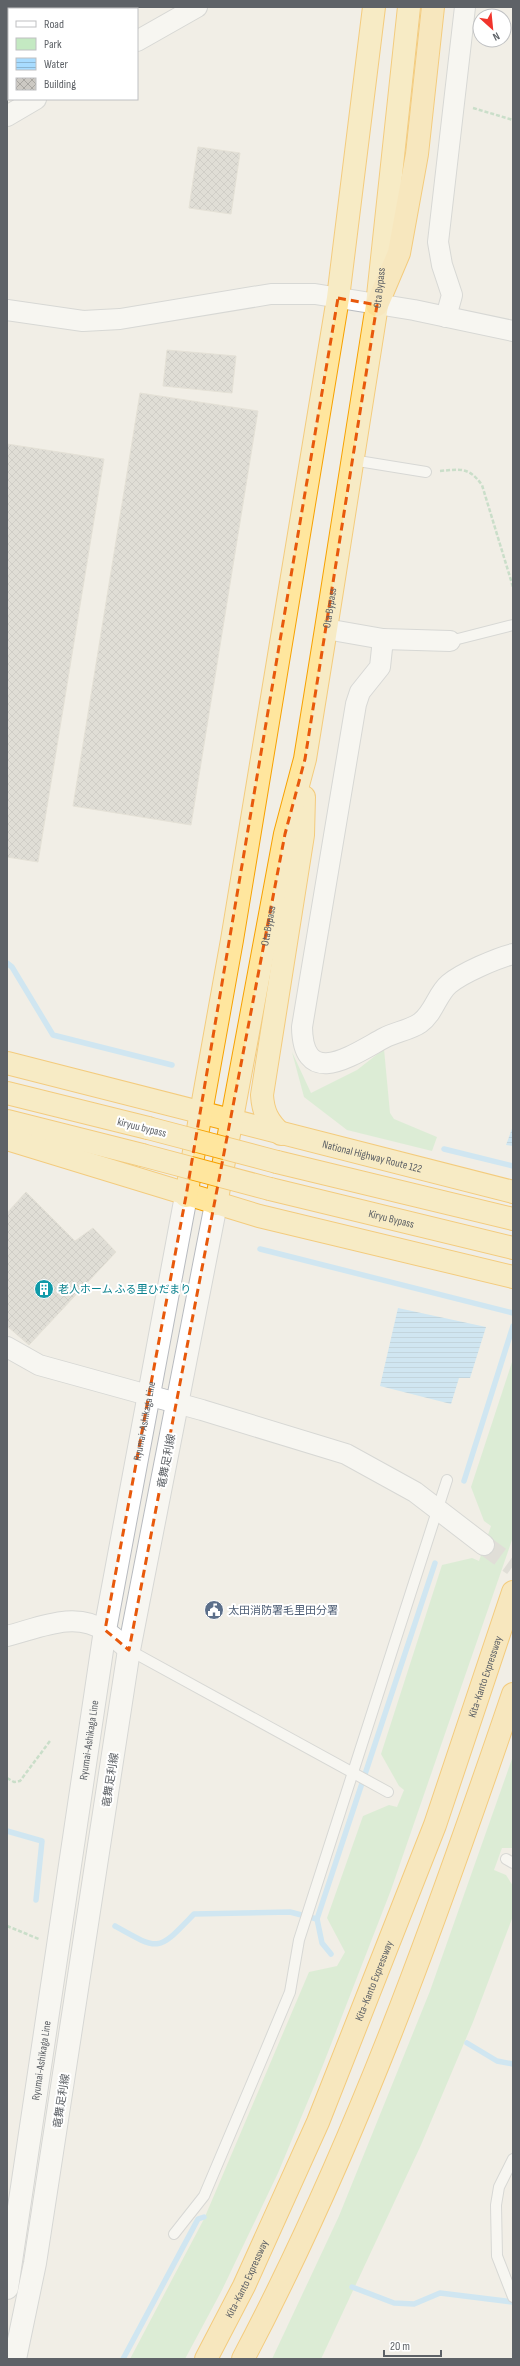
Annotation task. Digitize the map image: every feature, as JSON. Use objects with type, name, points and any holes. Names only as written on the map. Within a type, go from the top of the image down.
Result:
[{"type":"highway","points":[[186,1196],[338,298],[374,7]]},
{"type":"highway","name":"Ota Bypass","points":[[216,1204],[285,834],[305,759],[326,629],[377,305],[409,7]]},
{"type":"highway","points":[[377,305],[399,253],[417,154],[433,7]]},
{"type":"highway","points":[[281,1134],[265,1116],[262,1095],[303,835],[305,759]]},
{"type":"highway","name":"National Highway Route 122","points":[[7,1063],[513,1192]]},
{"type":"highway","name":"kiryuu bypass","points":[[7,1093],[513,1220]]},
{"type":"highway","name":"Kiryu Bypass","points":[[7,1121],[270,1189],[513,1248]]},
{"type":"highway","points":[[7,1139],[186,1196],[349,1239],[513,1277]]},
{"type":"highway","name":"Kita-Kanto Expressway","points":[[206,2359],[244,2286],[324,2108],[435,1825],[513,1592]]},
{"type":"highway","points":[[243,2359],[281,2287],[345,2143],[412,1979],[462,1844],[513,1694]]},
{"type":"main road","name":"Ryumai-Ashikaga Line","points":[[7,2288],[105,1630],[186,1196]]},
{"type":"main road","name":"竜舞足利線","points":[[15,2359],[35,2263],[129,1650],[216,1204]]},
{"type":"street","points":[[138,40],[197,7]]},
{"type":"street","points":[[446,317],[452,295],[442,265],[438,242],[465,7]]},
{"type":"street","points":[[7,116],[34,100]]},
{"type":"street","points":[[7,310],[83,320],[120,319],[271,294],[315,294],[446,317],[513,331]]},
{"type":"street","points":[[326,629],[383,639],[450,641]]},
{"type":"street","points":[[383,639],[380,667],[360,692],[356,704],[302,1027],[303,1041],[306,1048],[317,1062],[325,1064],[345,1059],[386,1037],[420,1023],[450,983],[489,963],[513,954]]},
{"type":"street","points":[[7,1348],[39,1364],[177,1403],[346,1454],[415,1492],[484,1545]]},
{"type":"street","points":[[7,1636],[65,1621],[88,1622],[105,1630],[129,1650]]},
{"type":"lane","points":[[352,460],[426,472]]},
{"type":"lane","points":[[450,641],[513,626]]},
{"type":"lane","points":[[174,2234],[204,2196],[290,1992],[299,1940],[447,1480]]},
{"type":"lane","points":[[129,1650],[388,1792]]},
{"type":"lane","points":[[513,2159],[499,2187],[496,2205],[496,2256],[513,2297]]},
{"type":"path","points":[[454,103],[513,120]]},
{"type":"path","points":[[426,472],[459,469],[473,473],[482,485],[513,587]]},
{"type":"path","points":[[7,1778],[14,1782],[20,1780],[50,1741]]},
{"type":"highlighted area","points":[[338,298],[377,305],[305,759],[285,834],[129,1650],[105,1630],[186,1196]]},
{"type":"green space","points":[[384,1049],[390,1113],[394,1119],[437,1137],[432,1151],[347,1130],[304,1097],[292,1052],[311,1093],[357,1070]]},
{"type":"green space","points":[[513,1359],[513,1537],[391,1890],[323,2065],[278,2173],[222,2290],[185,2359],[130,2359],[204,2219],[309,1972],[337,1966],[345,1952],[327,1918],[363,1816],[389,1805],[397,1807],[404,1790],[399,1786],[381,1754],[442,1565],[472,1558],[479,1561],[491,1526],[484,1521],[471,1487]]},
{"type":"green space","points":[[513,1756],[513,1848],[502,1848],[494,1870],[506,1875],[513,1886],[513,1916],[473,2022],[421,2145],[321,2359],[272,2359],[339,2216],[430,1991]]},
{"type":"water","points":[[513,1126],[513,1146],[506,1145]]},
{"type":"water","points":[[398,1308],[486,1327],[470,1378],[459,1378],[451,1404],[380,1386]]},
{"type":"building","points":[[198,147],[240,153],[231,214],[189,208]]},
{"type":"building","points":[[167,350],[236,356],[232,393],[163,386]]},
{"type":"building","points":[[140,393],[258,411],[191,825],[73,806]]},
{"type":"building","points":[[7,444],[104,459],[38,862],[7,857]]},
{"type":"building","name":"老人ホーム ふる里ひだまり","points":[[26,1192],[75,1241],[93,1228],[116,1252],[29,1345],[7,1326],[7,1213]]},
{"type":"waterway","points":[[7,963],[12,967],[53,1035],[172,1065]]},
{"type":"waterway","points":[[444,1149],[513,1166]]},
{"type":"waterway","points":[[260,1249],[513,1313]]},
{"type":"waterway","points":[[464,1481],[513,1326]]},
{"type":"waterway","points":[[331,1954],[322,1943],[317,1919],[435,1563]]},
{"type":"waterway","points":[[7,1831],[42,1841],[36,1900]]},
{"type":"waterway","points":[[115,1926],[142,1940],[158,1944],[173,1935],[194,1914],[290,1912],[317,1919]]},
{"type":"waterway","points":[[467,2043],[497,2061],[513,2064]]},
{"type":"waterway","points":[[123,2359],[198,2219],[204,2217]]},
{"type":"waterway","points":[[352,2287],[394,2303],[414,2304],[440,2293],[513,2302]]},
{"type":"tunnel","points":[[484,1545],[513,1566]]},
{"type":"place","name":"老人ホーム ふる里ひだまり","points":[[44,1289]]},
{"type":"place","name":"太田消防署毛里田分署","points":[[214,1610]]}]
